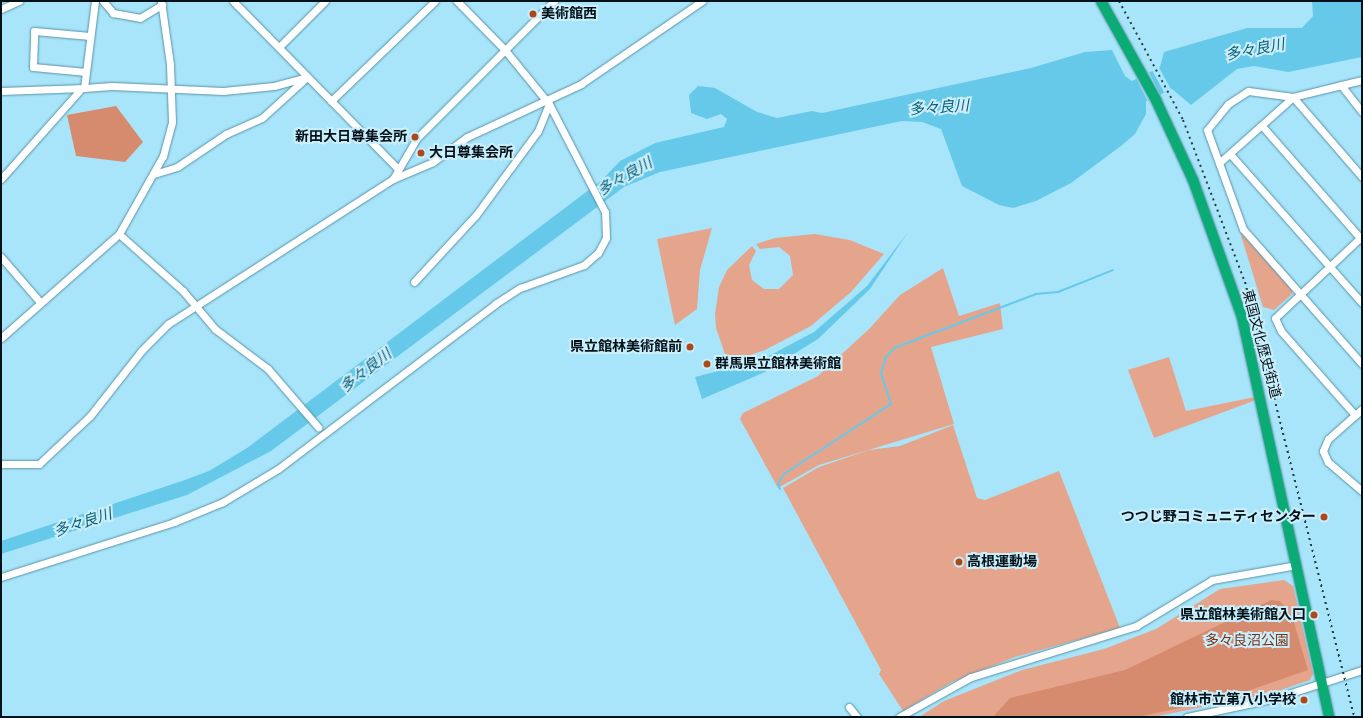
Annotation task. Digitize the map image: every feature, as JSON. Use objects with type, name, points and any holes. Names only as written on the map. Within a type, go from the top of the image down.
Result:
[{"type":"highway","name":"東国文化歴史街道","points":[[1101,1],[1156,100],[1193,180],[1242,317],[1298,565],[1329,717]]},
{"type":"street","points":[[1,9],[19,1]]},
{"type":"street","points":[[1,179],[82,90],[86,72],[95,1]]},
{"type":"street","points":[[1,338],[40,302],[119,234],[154,174],[172,133],[170,90],[161,3],[140,18],[113,13],[103,1]]},
{"type":"street","points":[[233,1],[398,169]]},
{"type":"street","points":[[279,47],[325,1]]},
{"type":"street","points":[[331,101],[435,1]]},
{"type":"street","points":[[1,577],[174,522],[248,488],[495,304],[520,288],[592,259],[606,238],[605,212],[590,180],[548,102],[505,50],[457,1]]},
{"type":"street","points":[[393,179],[417,138],[554,1]]},
{"type":"street","points":[[1,464],[39,464],[48,458],[90,416],[153,336],[195,307],[393,179],[433,162],[467,137],[548,102],[605,70],[702,1]]},
{"type":"street","points":[[86,72],[33,67],[34,31],[90,36]]},
{"type":"street","points":[[1,91],[82,90],[112,86],[170,90],[230,90],[274,86],[307,77]]},
{"type":"street","points":[[154,174],[177,168],[226,134],[262,118],[307,77]]},
{"type":"street","points":[[1362,80],[1293,97],[1248,91],[1228,104],[1207,130],[1242,229],[1362,364]]},
{"type":"street","points":[[1341,85],[1362,112]]},
{"type":"street","points":[[1219,163],[1231,155],[1263,127],[1293,97]]},
{"type":"street","points":[[1293,97],[1362,177]]},
{"type":"street","points":[[414,282],[476,214],[538,131],[548,102]]},
{"type":"street","points":[[1263,127],[1361,238],[1328,265],[1276,314],[1276,323],[1354,415]]},
{"type":"street","points":[[1231,155],[1362,303]]},
{"type":"street","points":[[119,234],[184,291],[195,307],[215,329],[268,369],[300,403],[318,427]]},
{"type":"street","points":[[1,257],[40,302]]},
{"type":"street","points":[[1362,409],[1326,442],[1323,451],[1328,462],[1362,491]]},
{"type":"street","points":[[899,717],[970,677],[1136,626],[1212,580],[1298,565]]},
{"type":"street","points":[[1187,717],[1272,699],[1322,680],[1361,670]]},
{"type":"street","points":[[849,707],[857,717]]},
{"type":"green space","points":[[116,106],[143,142],[125,162],[76,156],[67,115]]},
{"type":"green space","points":[[712,228],[700,270],[697,309],[675,325],[657,239]]},
{"type":"green space","points":[[1240,232],[1292,289],[1292,294],[1274,310],[1263,307]]},
{"type":"green space","points":[[815,234],[850,240],[884,254],[851,292],[811,326],[765,350],[728,363],[716,328],[715,314],[719,287],[727,270],[752,246],[756,251],[749,265],[752,280],[764,289],[779,289],[793,275],[790,256],[779,247],[760,249],[756,244],[775,238]]},
{"type":"green space","points":[[943,268],[959,316],[1000,303],[1003,329],[931,347],[954,424],[819,465],[778,488],[740,419],[743,413],[818,376],[869,329],[900,295]]},
{"type":"green space","points":[[1169,357],[1186,411],[1255,397],[1256,400],[1154,438],[1128,370]]},
{"type":"green space","name":"高根運動場","points":[[953,425],[977,498],[985,500],[1059,471],[1120,628],[1015,657],[952,682],[903,711],[879,674],[881,670],[783,488],[819,467],[869,450],[900,446]]},
{"type":"green space","name":"多々良沼公園","points":[[1284,580],[1293,586],[1313,674],[1310,680],[1272,693],[1153,717],[919,717],[944,701],[1022,670],[1104,649],[1156,629],[1220,589]]},
{"type":"green space","points":[[1271,600],[1280,601],[1292,616],[1308,670],[1230,697],[1138,717],[993,717],[1010,698],[1125,670]]},
{"type":"water","name":"多々良川","points":[[1312,1],[1362,1],[1362,57],[1288,72],[1254,66],[1237,69],[1191,105],[1172,89],[1146,101],[1146,114],[1135,134],[1121,146],[1071,183],[1036,201],[1013,208],[999,205],[962,186],[941,129],[922,122],[902,121],[660,172],[624,187],[271,451],[187,495],[1,554],[1,541],[209,471],[247,448],[602,180],[620,161],[655,143],[724,127],[727,119],[721,114],[707,119],[691,113],[689,95],[698,86],[715,88],[757,112],[777,118],[812,111],[822,113],[1031,68],[1085,52],[1112,50],[1125,76],[1132,81],[1160,67],[1164,52],[1247,28],[1302,28],[1313,16]]},
{"type":"water","points":[[908,232],[870,289],[818,339],[765,372],[702,399],[695,377],[761,360],[814,332],[867,286]]},
{"type":"pier","points":[[1158,66],[1172,91],[1165,94],[1152,70]]},
{"type":"pier","points":[[1149,72],[1161,96],[1148,102],[1136,78]]},
{"type":"waterway","points":[[780,489],[778,484],[784,474],[891,404],[881,373],[886,357],[894,348],[1036,294],[1058,292],[1113,270]]},
{"type":"railway","points":[[1119,1],[1183,120],[1245,282],[1354,717]]},
{"type":"place","name":"美術館西","points":[[533,14]]},
{"type":"place","name":"新田大日尊集会所","points":[[415,137]]},
{"type":"place","name":"大日尊集会所","points":[[421,153]]},
{"type":"place","name":"県立館林美術館前","points":[[690,347]]},
{"type":"place","name":"群馬県立館林美術館","points":[[707,364]]},
{"type":"place","name":"つつじ野コミュニティセンター","points":[[1324,517]]},
{"type":"place","name":"高根運動場","points":[[959,562]]},
{"type":"place","name":"県立館林美術館入口","points":[[1314,615]]},
{"type":"place","name":"館林市立第八小学校","points":[[1304,700]]}]
